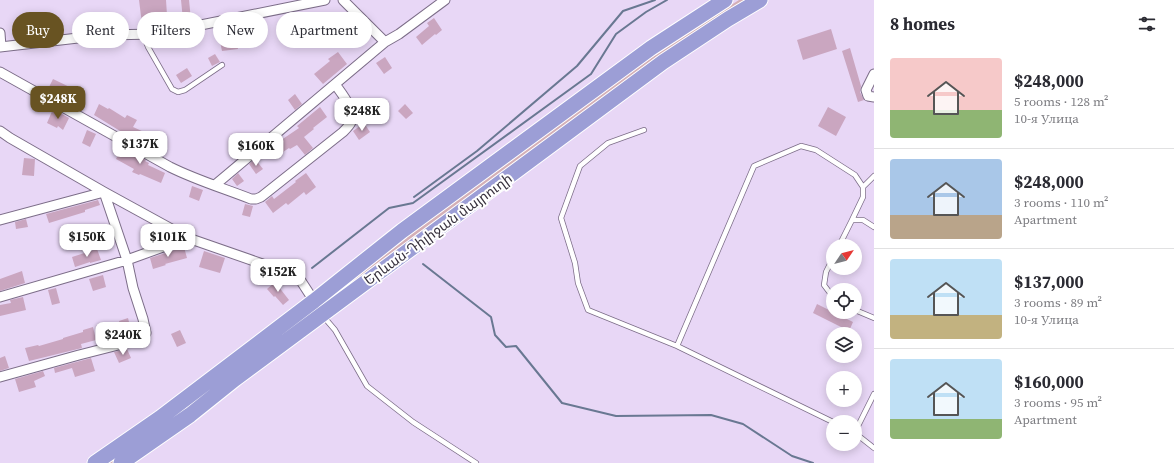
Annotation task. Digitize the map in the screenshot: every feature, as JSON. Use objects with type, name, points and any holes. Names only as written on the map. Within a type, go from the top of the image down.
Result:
[{"type":"highway","name":"Երևան-Դիլիջան մայրուղի","points":[[95,463],[160,418],[314,302],[402,231],[651,48],[725,0]]},
{"type":"highway","name":"Երևան-Դիլիջան մայրուղի","points":[[122,463],[190,415],[235,379],[663,62],[728,19],[760,0]]},
{"type":"street","points":[[277,0],[278,10]]},
{"type":"street","points":[[205,24],[325,0]]},
{"type":"street","points":[[343,0],[385,42]]},
{"type":"street","points":[[215,185],[385,42],[399,34],[445,0]]},
{"type":"street","points":[[0,33],[1,47],[104,35],[137,34]]},
{"type":"street","points":[[0,72],[170,167],[194,179],[215,185],[251,199],[261,197],[343,132],[351,123],[353,116],[352,110],[335,84]]},
{"type":"street","points":[[874,74],[866,90],[868,96],[874,97]]},
{"type":"street","points":[[0,131],[104,192],[188,238],[277,269],[301,281],[314,302]]},
{"type":"street","points":[[0,142],[10,138]]},
{"type":"street","points":[[0,220],[104,192]]},
{"type":"street","points":[[0,377],[79,354],[142,339],[146,332],[133,288],[127,260],[104,192]]},
{"type":"street","points":[[0,297],[127,260],[188,238]]},
{"type":"lane","points":[[149,48],[172,89],[178,92],[185,90],[222,64]]},
{"type":"lane","points":[[644,130],[608,143],[580,166],[561,218],[575,263],[578,283],[588,310],[677,346],[826,419]]},
{"type":"lane","points":[[677,346],[754,166],[801,146],[816,150],[855,175],[863,187],[863,197],[842,239]]},
{"type":"lane","points":[[863,187],[874,176]]},
{"type":"lane","points":[[852,220],[863,220],[874,227]]},
{"type":"lane","points":[[826,272],[824,285],[826,288]]},
{"type":"lane","points":[[862,313],[874,318]]},
{"type":"lane","points":[[322,315],[335,330],[367,386],[413,422],[476,463]]},
{"type":"lane","points":[[862,419],[874,394]]},
{"type":"lane","points":[[862,439],[874,448]]},
{"type":"shaded area","points":[[739,0],[751,0],[115,463],[105,463],[575,112],[697,27]]},
{"type":"building","points":[[139,0],[166,0],[167,12],[140,12]]},
{"type":"building","points":[[181,0],[189,0],[190,12],[182,12]]},
{"type":"building","points":[[434,18],[442,30],[422,45],[416,37],[429,26],[427,23]]},
{"type":"building","points":[[831,29],[837,49],[803,60],[797,40]]},
{"type":"building","points":[[221,48],[238,49],[222,51]]},
{"type":"building","points":[[850,48],[861,86],[860,92],[864,100],[858,102],[842,51]]},
{"type":"building","points":[[338,52],[347,64],[323,84],[314,74],[330,61],[328,59]]},
{"type":"building","points":[[215,54],[220,62],[212,66],[208,58]]},
{"type":"building","points":[[385,57],[392,68],[384,74],[376,63]]},
{"type":"building","points":[[187,68],[192,76],[181,83],[176,75]]},
{"type":"building","points":[[53,79],[82,93],[75,106],[66,101],[67,99],[48,89]]},
{"type":"building","points":[[295,94],[302,104],[295,110],[288,100]]},
{"type":"building","points":[[99,104],[108,109],[109,108],[125,118],[127,115],[137,120],[133,127],[144,132],[138,142],[94,115]]},
{"type":"building","points":[[405,104],[413,113],[406,119],[398,111]]},
{"type":"building","points":[[320,107],[327,117],[304,137],[313,148],[305,155],[297,145],[290,149],[289,148],[274,158],[268,149],[299,128],[297,126]]},
{"type":"building","points":[[828,107],[846,117],[836,136],[818,126]]},
{"type":"building","points":[[53,109],[69,118],[63,130],[58,126],[57,128],[47,123]]},
{"type":"building","points":[[364,123],[370,132],[359,140],[353,131]]},
{"type":"building","points":[[87,130],[96,134],[90,147],[82,143]]},
{"type":"building","points":[[122,147],[146,160],[145,161],[149,163],[148,165],[165,173],[161,183],[132,172],[134,169],[116,159]]},
{"type":"building","points":[[24,158],[35,159],[34,176],[22,175]]},
{"type":"building","points":[[255,159],[263,169],[256,174],[249,164]]},
{"type":"building","points":[[238,173],[244,181],[237,186],[232,179]]},
{"type":"building","points":[[306,173],[316,187],[306,195],[304,192],[288,205],[286,203],[273,213],[265,202],[272,196],[274,199]]},
{"type":"building","points":[[192,186],[203,190],[199,201],[189,197]]},
{"type":"building","points":[[98,200],[100,205],[85,210],[85,212],[49,223],[46,214]]},
{"type":"building","points":[[245,204],[253,206],[250,217],[242,215]]},
{"type":"building","points":[[26,219],[28,227],[16,229],[15,222]]},
{"type":"building","points":[[184,247],[187,258],[153,269],[150,258]]},
{"type":"building","points":[[97,249],[101,260],[75,267],[72,257]]},
{"type":"building","points":[[204,251],[225,258],[220,273],[199,267]]},
{"type":"building","points":[[22,271],[25,283],[0,291],[0,279]]},
{"type":"building","points":[[103,275],[106,287],[93,291],[89,279]]},
{"type":"building","points":[[275,282],[289,300],[283,305],[267,289]]},
{"type":"building","points":[[56,288],[60,303],[52,305],[48,290]]},
{"type":"building","points":[[23,297],[26,310],[0,316],[0,305],[11,303],[10,300]]},
{"type":"building","points":[[817,304],[826,308],[826,319],[847,319],[853,322],[851,327],[841,327],[813,313]]},
{"type":"building","points":[[128,318],[131,330],[122,333],[119,321]]},
{"type":"building","points":[[93,327],[96,340],[81,344],[82,348],[29,361],[25,348],[39,346],[63,339]]},
{"type":"building","points":[[180,330],[186,343],[177,347],[171,334]]},
{"type":"building","points":[[127,349],[131,358],[119,363],[114,352]]},
{"type":"building","points":[[5,356],[9,368],[0,371],[0,358]]},
{"type":"building","points":[[91,358],[95,371],[75,377],[72,368],[55,373],[54,368]]},
{"type":"building","points":[[43,371],[45,376],[34,381],[36,387],[19,392],[15,379]]},
{"type":"waterway","points":[[414,197],[477,151],[577,66],[623,11],[655,0]]},
{"type":"waterway","points":[[312,268],[389,208],[413,203],[591,74],[616,34],[646,12],[667,0]]},
{"type":"waterway","points":[[423,264],[491,317],[495,335],[506,347],[516,346],[562,403],[616,416],[711,415],[743,424],[792,456],[813,463]]}]
